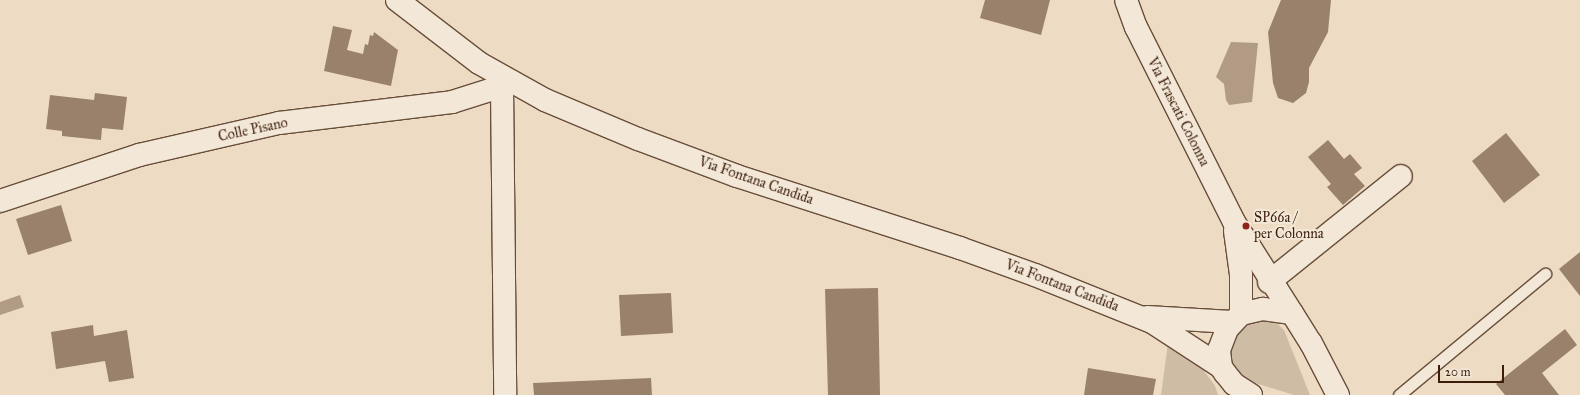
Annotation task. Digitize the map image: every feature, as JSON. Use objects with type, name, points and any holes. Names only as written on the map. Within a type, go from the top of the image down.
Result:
[{"type":"street","name":"Via Fontana Candida","points":[[397,0],[507,84],[602,125],[705,165],[960,248],[1138,316],[1165,330],[1221,367]]},
{"type":"street","name":"Via Frascati Colonna","points":[[1126,0],[1136,27],[1234,222],[1270,282],[1311,343],[1338,395]]},
{"type":"street","name":"Colle Pisano","points":[[0,201],[155,152],[279,123],[452,102],[507,84]]},
{"type":"street","points":[[505,395],[507,84]]},
{"type":"street","points":[[1270,282],[1401,176]]},
{"type":"street","name":"Via Frascati Colonna","points":[[1221,367],[1220,343],[1237,318],[1241,275],[1234,222]]},
{"type":"street","points":[[1237,318],[1263,309],[1292,314]]},
{"type":"street","name":"Via Fontana Candida","points":[[1138,316],[1237,318]]},
{"type":"street","points":[[1221,367],[1234,384],[1251,395]]},
{"type":"lane","points":[[1399,395],[1545,274]]},
{"type":"shaded area","points":[[1231,42],[1258,43],[1252,102],[1229,105],[1226,100],[1224,84],[1216,77]]},
{"type":"shaded area","points":[[20,295],[24,307],[0,315],[0,302]]},
{"type":"shaded area","points":[[1258,318],[1273,320],[1284,330],[1310,395],[1294,395],[1255,383],[1235,370],[1229,354],[1232,338],[1245,324]]},
{"type":"shaded area","points":[[1168,343],[1200,365],[1215,386],[1218,395],[1161,395]]},
{"type":"building","points":[[985,0],[1050,0],[1041,35],[980,18]]},
{"type":"building","points":[[1281,0],[1331,0],[1328,32],[1309,68],[1309,82],[1306,93],[1293,103],[1278,98],[1273,83],[1268,32]]},
{"type":"building","points":[[333,26],[352,30],[347,50],[363,54],[365,44],[368,45],[370,35],[373,36],[374,32],[398,50],[391,86],[324,71]]},
{"type":"building","points":[[95,93],[127,97],[123,130],[102,128],[101,140],[62,136],[62,131],[46,129],[50,95],[94,100]]},
{"type":"building","points":[[1506,133],[1540,175],[1504,203],[1472,161]]},
{"type":"building","points":[[1328,140],[1344,159],[1350,154],[1362,168],[1354,174],[1365,186],[1343,205],[1327,187],[1331,184],[1308,157]]},
{"type":"building","points":[[61,205],[72,241],[28,255],[16,219]]},
{"type":"building","points":[[1580,252],[1580,296],[1559,269]]},
{"type":"building","points":[[878,288],[880,395],[828,395],[825,289]]},
{"type":"building","points":[[671,293],[673,333],[621,336],[619,295]]},
{"type":"building","points":[[93,325],[94,336],[127,330],[134,378],[109,382],[105,361],[56,369],[51,332]]},
{"type":"building","points":[[1565,329],[1577,345],[1542,373],[1559,395],[1505,395],[1496,384]]},
{"type":"building","points":[[1088,368],[1156,379],[1153,395],[1084,395]]},
{"type":"building","points":[[651,378],[652,395],[534,395],[533,383]]},
{"type":"place","name":"SP66a / per Colonna","points":[[1246,226]]}]
